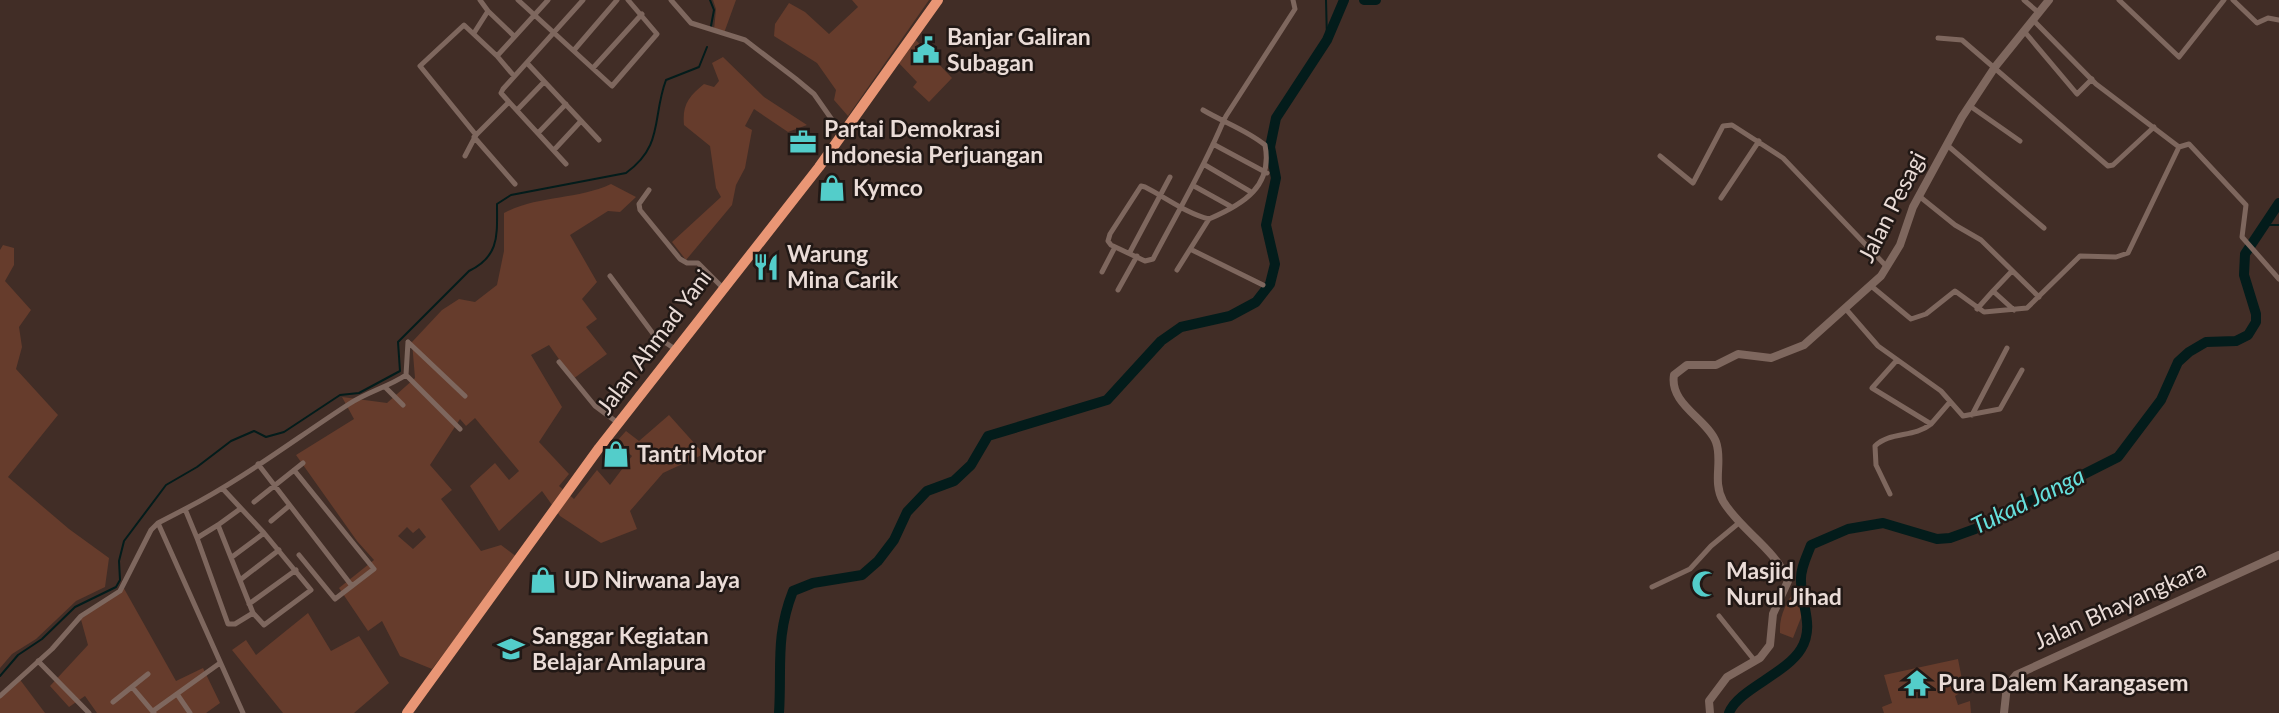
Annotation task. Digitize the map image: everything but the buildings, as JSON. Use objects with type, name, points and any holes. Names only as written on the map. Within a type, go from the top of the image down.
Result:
[{"type":"highway","name":"Jalan Ahmad Yani","points":[[407,713],[618,423],[722,287],[819,167],[938,0]]},
{"type":"street","points":[[480,0],[514,36]]},
{"type":"street","points":[[518,0],[575,49],[607,82],[615,85],[657,34],[628,0]]},
{"type":"street","points":[[497,56],[548,0]]},
{"type":"street","points":[[566,164],[501,91],[583,0]]},
{"type":"street","points":[[575,49],[617,0]]},
{"type":"street","points":[[671,0],[691,23],[744,40],[796,79],[814,94],[842,134]]},
{"type":"street","points":[[1209,219],[1182,206],[1143,186],[1138,188],[1108,237],[1109,243],[1148,262],[1153,259],[1182,206],[1194,186],[1223,122],[1295,9],[1293,0]]},
{"type":"street","points":[[2024,0],[2092,79],[2179,147]]},
{"type":"street","name":"Jalan Pesagi","points":[[1710,713],[1709,701],[1727,677],[1755,661],[1772,642],[1773,614],[1788,581],[1770,554],[1740,522],[1718,490],[1716,443],[1684,403],[1674,383],[1674,375],[1687,365],[1716,365],[1738,354],[1766,358],[1786,353],[1810,341],[1870,285],[1887,267],[1919,196],[1970,106],[1995,67],[2049,0]]},
{"type":"street","points":[[2119,0],[2179,57],[2224,0]]},
{"type":"street","points":[[2232,0],[2257,23],[2268,18],[2279,20]]},
{"type":"street","points":[[474,33],[488,11]]},
{"type":"street","points":[[593,68],[642,14]]},
{"type":"street","points":[[514,76],[465,24],[420,67],[515,184]]},
{"type":"street","points":[[2024,31],[2077,94],[2092,79]]},
{"type":"street","points":[[1938,38],[1959,39],[2108,166],[2113,165],[2154,127]]},
{"type":"street","points":[[527,63],[599,140]]},
{"type":"street","points":[[518,109],[544,82]]},
{"type":"street","points":[[466,156],[475,136],[509,102]]},
{"type":"street","points":[[539,132],[566,104]]},
{"type":"street","points":[[1970,106],[2020,141]]},
{"type":"street","points":[[1177,270],[1209,219],[1261,186],[1267,173],[1265,145],[1203,110]]},
{"type":"street","points":[[554,150],[581,121]]},
{"type":"street","points":[[1660,156],[1693,183],[1723,125],[1732,125],[1783,158],[1887,267]]},
{"type":"street","points":[[1721,198],[1759,141]]},
{"type":"street","points":[[1213,144],[1267,173]]},
{"type":"street","points":[[1870,285],[1911,319],[1926,314],[1955,291],[1961,293],[1977,309],[1989,313],[2027,308],[2080,256],[2109,258],[2129,253],[2179,147],[2189,144],[2226,187],[2244,202],[2247,209],[2242,234],[2279,279]]},
{"type":"street","points":[[1947,145],[2044,228]]},
{"type":"street","points":[[1205,164],[1251,192]]},
{"type":"street","points":[[1130,252],[1170,177]]},
{"type":"street","points":[[1194,186],[1230,206]]},
{"type":"street","points":[[649,190],[639,204],[640,210],[680,259],[685,263],[698,263],[722,287]]},
{"type":"street","points":[[1919,196],[1955,225],[1976,235],[2039,297]]},
{"type":"street","points":[[1102,272],[1115,247]]},
{"type":"street","points":[[1190,249],[1264,285]]},
{"type":"street","points":[[1118,290],[1137,256]]},
{"type":"street","points":[[1977,309],[2012,271]]},
{"type":"street","points":[[610,276],[654,335],[675,349]]},
{"type":"street","points":[[1993,291],[2015,311]]},
{"type":"street","points":[[1845,308],[1867,335],[1941,391],[1961,415],[2000,409],[2022,370]]},
{"type":"street","points":[[460,429],[407,375],[408,342],[465,396]]},
{"type":"street","points":[[1972,415],[2007,348]]},
{"type":"street","points":[[1897,360],[1872,388],[1931,425]]},
{"type":"street","points":[[559,362],[595,405],[618,423]]},
{"type":"street","points":[[0,696],[38,662],[81,616],[120,591],[158,523],[223,489],[352,401],[386,388],[407,375]]},
{"type":"street","points":[[386,388],[403,405]]},
{"type":"street","points":[[1890,494],[1876,466],[1875,446],[1883,440],[1919,432],[1931,425],[1950,402]]},
{"type":"street","points":[[254,502],[303,463]]},
{"type":"street","points":[[258,464],[352,586]]},
{"type":"street","points":[[294,470],[374,569],[335,599],[299,555]]},
{"type":"street","points":[[218,525],[249,604],[261,625],[266,625],[311,592],[279,550],[223,489]]},
{"type":"street","points":[[271,521],[289,506]]},
{"type":"street","points":[[186,509],[228,624],[235,624],[253,613]]},
{"type":"street","points":[[197,538],[240,509]]},
{"type":"street","points":[[1652,587],[1689,570],[1711,546],[1740,522]]},
{"type":"street","points":[[158,523],[243,713]]},
{"type":"street","points":[[232,557],[264,533]]},
{"type":"street","points":[[240,580],[279,550]]},
{"type":"street","name":"Jalan Bhayangkara","points":[[2004,713],[2007,686],[2013,676],[2279,555]]},
{"type":"street","points":[[249,604],[296,570]]},
{"type":"street","points":[[1719,616],[1755,661]]},
{"type":"street","points":[[38,662],[89,713]]},
{"type":"street","points":[[132,687],[153,712],[220,663]]},
{"type":"street","points":[[113,702],[148,674]]},
{"type":"street","points":[[177,694],[190,713]]},
{"type":"shaded area","points":[[713,0],[736,0],[724,33],[714,30],[716,9]]},
{"type":"shaded area","points":[[852,0],[929,0],[848,116],[834,100],[836,90],[817,63],[774,36],[775,24],[789,3],[805,12],[829,34],[858,7]]},
{"type":"shaded area","points":[[913,37],[952,78],[929,102],[913,87],[917,82],[896,60]]},
{"type":"shaded area","points":[[723,57],[764,97],[807,125],[788,132],[754,109],[745,126],[752,130],[745,168],[736,185],[732,205],[686,260],[672,242],[721,197],[716,188],[710,146],[684,125],[684,112],[699,88],[704,84],[714,87],[719,81],[712,63]]},
{"type":"shaded area","points":[[611,184],[636,197],[620,212],[608,211],[570,235],[597,282],[582,299],[597,319],[586,327],[607,354],[573,379],[549,345],[531,355],[562,407],[539,442],[569,474],[559,486],[574,499],[597,470],[610,485],[632,456],[616,442],[626,431],[639,441],[669,415],[704,454],[663,473],[630,511],[637,529],[601,543],[560,516],[542,491],[499,531],[470,486],[495,463],[509,480],[519,471],[475,418],[466,426],[460,419],[430,465],[452,490],[441,499],[481,551],[501,545],[517,557],[432,669],[400,656],[382,621],[368,631],[339,588],[374,560],[357,541],[296,455],[354,419],[342,397],[387,403],[415,378],[412,342],[442,310],[459,299],[475,302],[497,285],[504,251],[504,213],[530,203]],"holes":[[[407,527],[413,533],[419,528],[426,537],[413,549],[398,536]]]},
{"type":"shaded area","points":[[3,245],[14,248],[14,265],[5,281],[31,310],[19,327],[22,347],[16,369],[58,415],[8,477],[69,529],[109,558],[105,587],[76,601],[36,639],[12,654],[0,668],[0,250]]},
{"type":"shaded area","points":[[122,585],[176,681],[203,668],[220,703],[206,713],[97,713],[85,696],[69,707],[50,686],[88,645],[80,616],[111,598]]},
{"type":"shaded area","points":[[1796,588],[1804,610],[1793,638],[1780,633],[1780,626],[1784,609]]},
{"type":"shaded area","points":[[308,613],[331,651],[359,636],[389,683],[354,713],[283,713],[232,650],[246,640],[256,655]]},
{"type":"shaded area","points":[[1958,659],[1964,690],[1955,696],[1958,705],[1970,701],[1971,713],[1884,713],[1882,707],[1892,703],[1884,675]]},
{"type":"shaded area","points":[[18,677],[45,713],[0,713],[0,695]]},
{"type":"waterway","points":[[710,0],[714,10],[711,26]]},
{"type":"waterway","points":[[1326,0],[1327,40]]},
{"type":"waterway","points":[[779,713],[781,637],[793,591],[813,583],[862,575],[878,561],[894,540],[907,512],[927,491],[954,481],[971,465],[988,436],[1107,400],[1161,341],[1181,327],[1230,316],[1256,302],[1270,284],[1275,264],[1266,225],[1276,178],[1270,147],[1276,118],[1327,40],[1344,0]]},
{"type":"waterway","points":[[1364,0],[1376,0]]},
{"type":"waterway","points":[[0,676],[18,655],[42,639],[75,607],[116,587],[120,580],[119,561],[124,541],[166,485],[197,467],[231,441],[254,431],[266,437],[284,432],[340,395],[359,393],[400,371],[398,342],[469,271],[486,259],[491,251],[495,244],[497,204],[511,195],[626,173],[638,163],[652,141],[666,80],[699,67],[707,47]]},
{"type":"waterway","name":"Tukad Janga","points":[[1729,713],[1742,697],[1785,666],[1801,649],[1807,632],[1801,576],[1811,545],[1848,529],[1883,523],[1937,539],[1950,538],[1975,529],[2118,457],[2161,400],[2178,362],[2206,342],[2236,341],[2248,335],[2256,322],[2256,314],[2244,275],[2245,254],[2279,203]]},
{"type":"waterway","points":[[2264,225],[2279,225]]},
{"type":"place","name":"Banjar Galiran Subagan","points":[[926,50]]},
{"type":"place","name":"Partai Demokrasi Indonesia Perjuangan","points":[[803,142]]},
{"type":"place","name":"Kymco","points":[[832,188]]},
{"type":"place","name":"Warung Mina Carik","points":[[766,267]]},
{"type":"place","name":"Tantri Motor","points":[[616,454]]},
{"type":"place","name":"UD Nirwana Jaya","points":[[543,580]]},
{"type":"place","name":"Masjid Nurul Jihad","points":[[1705,584]]},
{"type":"place","name":"Sanggar Kegiatan Belajar Amlapura","points":[[511,649]]},
{"type":"place","name":"Pura Dalem Karangasem","points":[[1917,683]]}]
